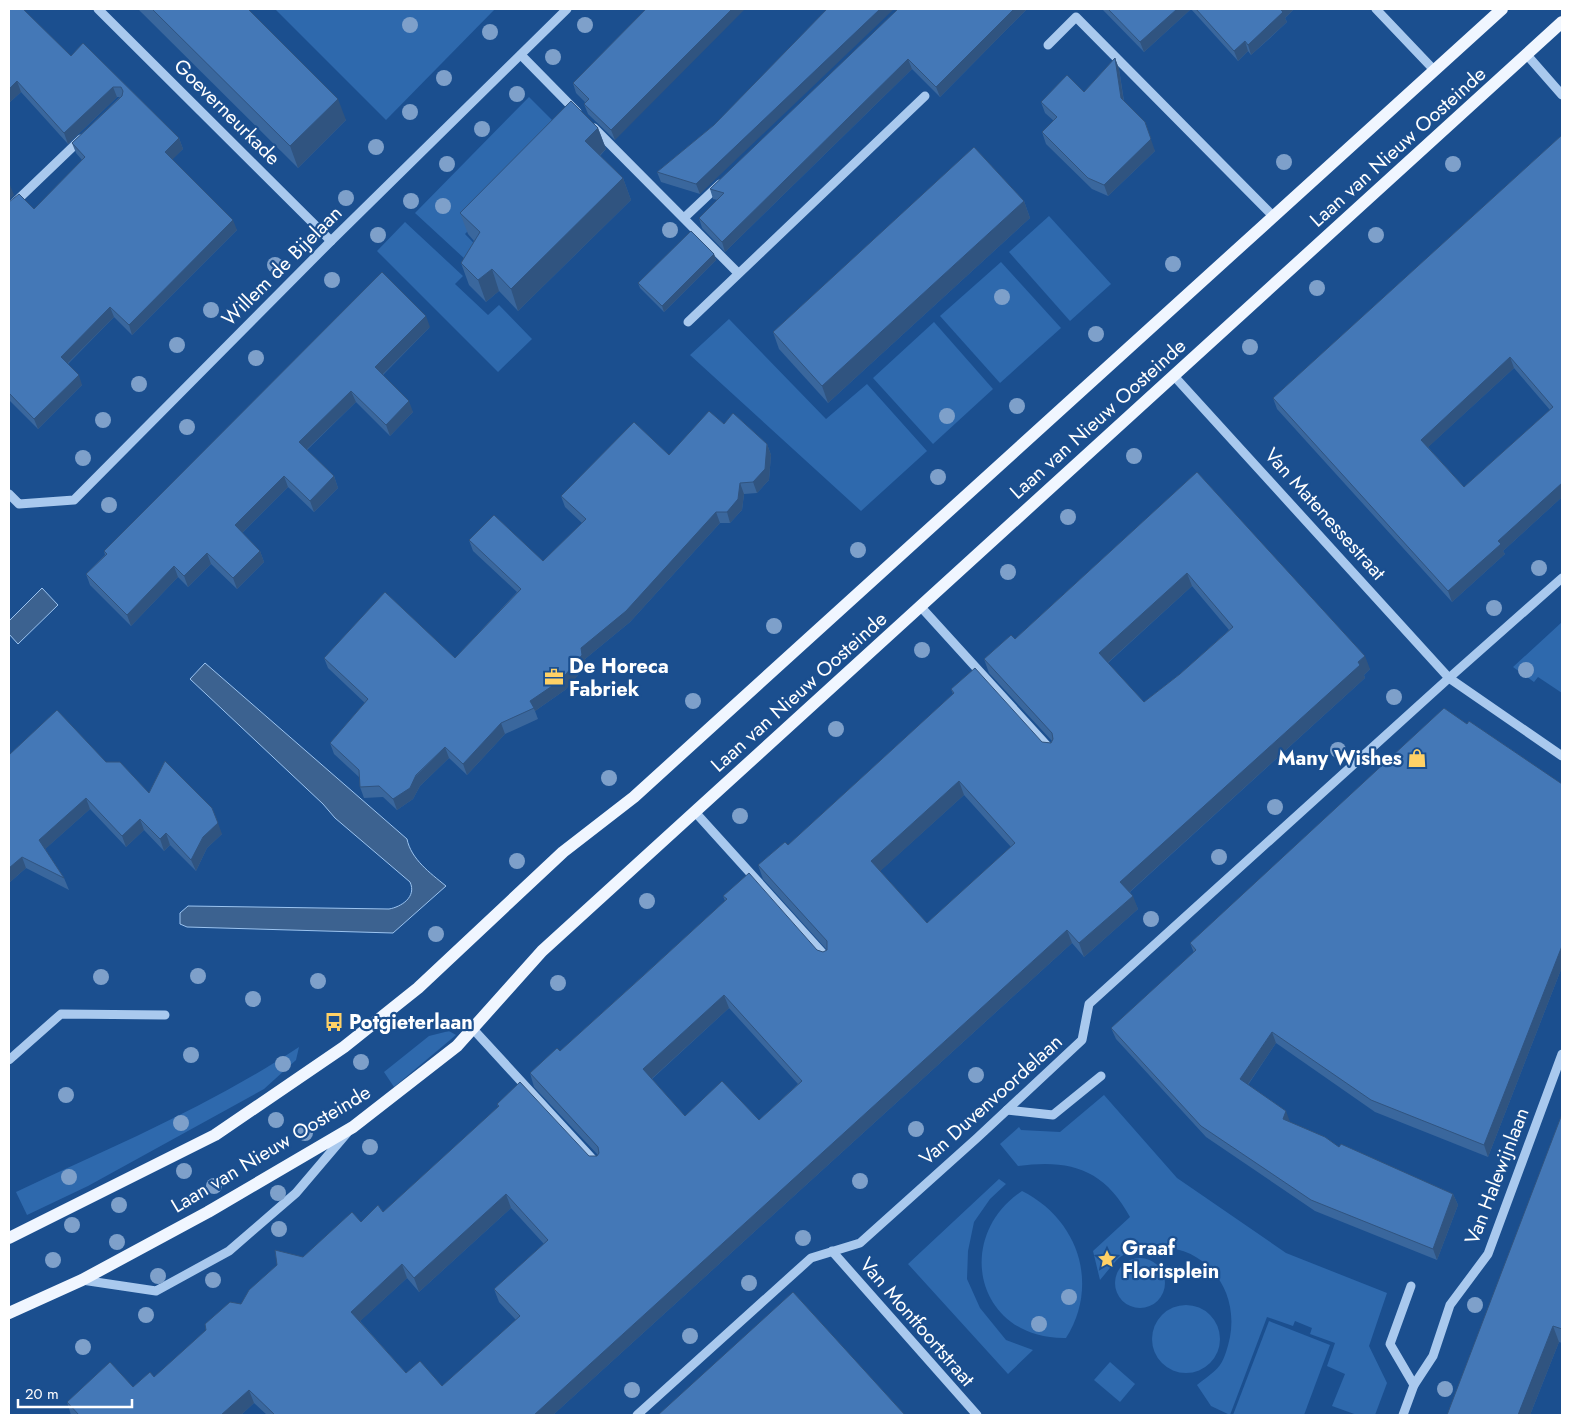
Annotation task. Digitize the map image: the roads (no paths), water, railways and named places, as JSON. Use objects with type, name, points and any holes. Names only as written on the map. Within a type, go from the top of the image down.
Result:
[{"type":"main road","name":"Laan van Nieuw Oosteinde","points":[[9,1238],[215,1135],[344,1046],[418,988],[563,852],[634,797],[1502,9]]},
{"type":"main road","name":"Laan van Nieuw Oosteinde","points":[[9,1312],[82,1280],[208,1212],[353,1127],[457,1046],[542,952],[1562,22]]},
{"type":"street","name":"Goeverneurkade","points":[[98,9],[331,241]]},
{"type":"street","name":"Willem de Bijelaan","points":[[9,494],[19,504],[74,500],[331,241],[567,9]]},
{"type":"street","points":[[1376,9],[1435,71]]},
{"type":"street","points":[[1048,45],[1076,17],[1274,217]]},
{"type":"street","points":[[521,55],[738,273]]},
{"type":"street","points":[[1527,55],[1562,95]]},
{"type":"street","points":[[688,322],[925,96]]},
{"type":"street","points":[[9,208],[86,135]]},
{"type":"street","points":[[684,218],[730,174]]},
{"type":"street","name":"Van Matenessestraat","points":[[1174,376],[1449,678],[1562,756]]},
{"type":"street","name":"Van Duvenvoordelaan","points":[[637,1415],[811,1258],[860,1243],[1007,1110],[1082,1040],[1089,1004],[1562,578]]},
{"type":"street","points":[[920,606],[1052,751]]},
{"type":"street","points":[[694,812],[827,959]]},
{"type":"street","points":[[9,1060],[61,1014],[165,1015]]},
{"type":"street","points":[[473,1029],[598,1165]]},
{"type":"street","name":"Van Halewijnlaan","points":[[1402,1415],[1414,1385],[1433,1356],[1450,1305],[1488,1254],[1562,1054]]},
{"type":"street","points":[[1007,1110],[1053,1115],[1102,1076]]},
{"type":"street","points":[[82,1280],[156,1291],[229,1251],[296,1193],[353,1127]]},
{"type":"street","name":"Van Montfoortstraat","points":[[832,1251],[977,1415]]},
{"type":"street","points":[[1411,1286],[1390,1344],[1414,1385]]},
{"type":"place","name":"De Horeca Fabriek","points":[[554,677]]},
{"type":"place","name":"Many Wishes","points":[[1417,758]]},
{"type":"place","name":"Potgieterlaan","points":[[334,1022]]},
{"type":"place","name":"Graaf Florisplein","points":[[1107,1259]]}]
